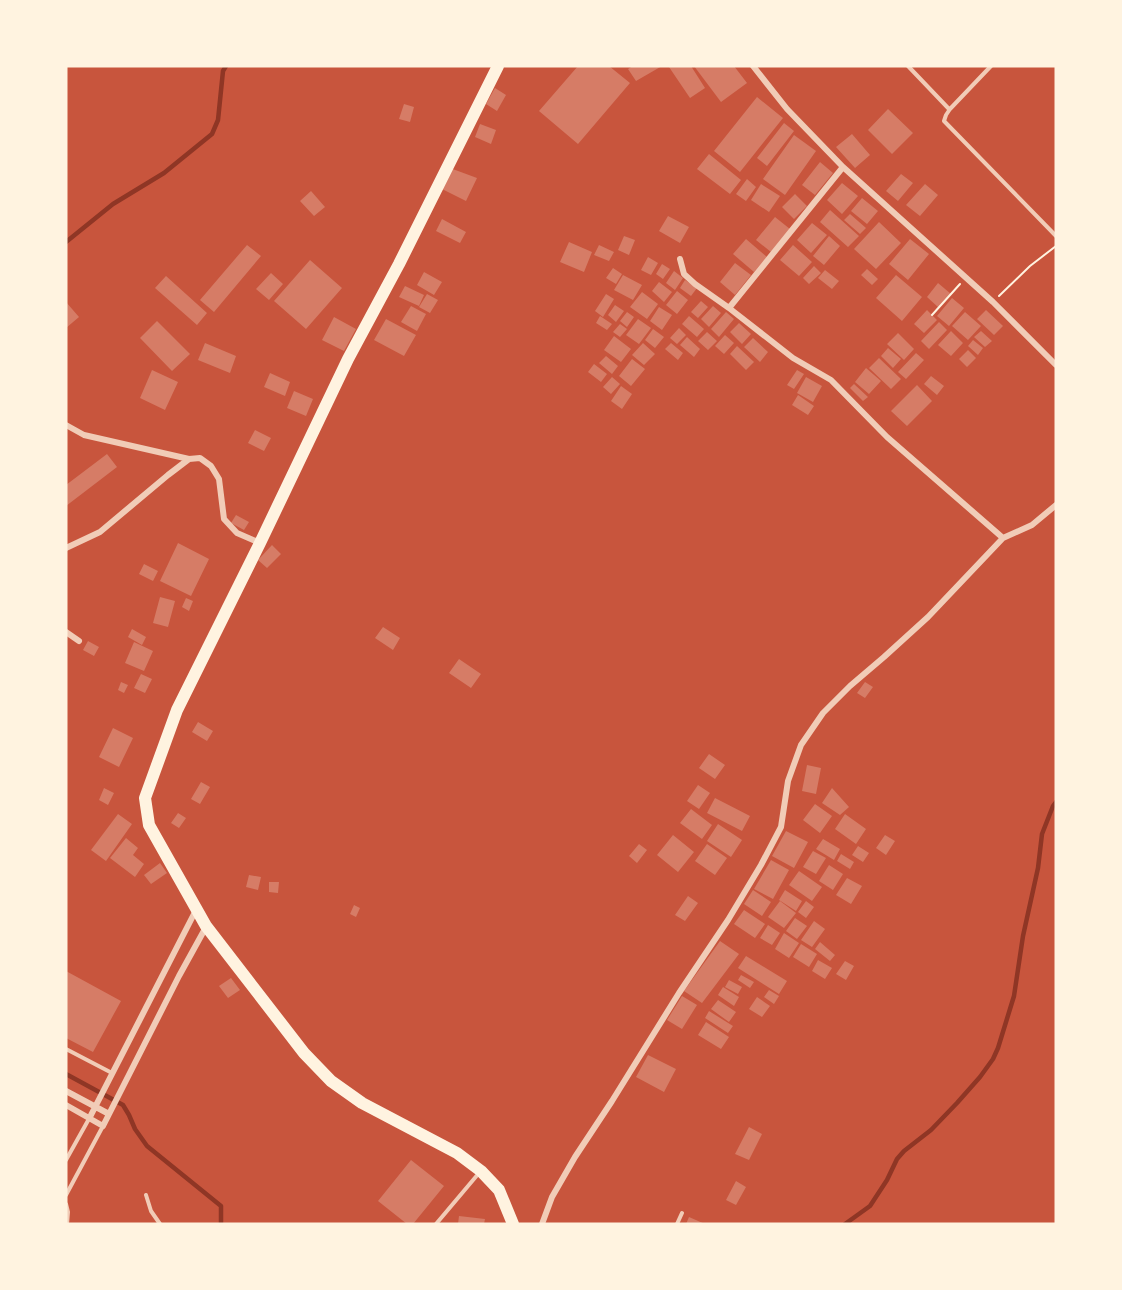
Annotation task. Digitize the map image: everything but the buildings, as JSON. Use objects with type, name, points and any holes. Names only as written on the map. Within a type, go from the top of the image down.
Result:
[{"type":"main road","points":[[498,66],[399,264],[348,359],[177,710],[145,798],[149,825],[196,910],[304,1053],[331,1081],[362,1103],[457,1153],[481,1171],[499,1190],[513,1224]]},
{"type":"street","points":[[753,66],[788,109],[843,167],[993,302],[1056,365]]},
{"type":"street","points":[[729,308],[843,167]]},
{"type":"street","points":[[680,259],[684,274],[695,284],[793,358],[831,380],[887,437],[1003,538]]},
{"type":"street","points":[[66,425],[84,435],[189,459],[200,458],[211,466],[219,479],[224,519],[237,533],[260,543]]},
{"type":"street","points":[[66,548],[100,532],[189,459]]},
{"type":"street","points":[[542,1224],[552,1197],[575,1157],[761,865],[781,827],[788,781],[801,745],[823,713],[928,616],[1003,538],[1032,525],[1056,505]]},
{"type":"street","points":[[66,632],[79,641]]},
{"type":"street","points":[[90,1117],[196,910]]},
{"type":"street","points":[[66,1105],[103,1126],[206,926]]},
{"type":"street","points":[[66,1091],[109,1114]]},
{"type":"lane","points":[[909,66],[950,109]]},
{"type":"lane","points":[[992,66],[950,109],[944,121],[1056,236]]},
{"type":"lane","points":[[66,1049],[112,1074]]},
{"type":"lane","points":[[66,1160],[90,1117]]},
{"type":"lane","points":[[66,1195],[103,1126]]},
{"type":"lane","points":[[436,1224],[481,1171]]},
{"type":"lane","points":[[146,1196],[151,1211],[160,1224]]},
{"type":"lane","points":[[66,1204],[67,1224]]},
{"type":"lane","points":[[677,1224],[682,1213]]},
{"type":"path","points":[[993,302],[1030,266],[1056,245]]},
{"type":"path","points":[[932,315],[966,278]]},
{"type":"waterway","points":[[66,242],[113,204],[164,173],[212,134],[218,120],[223,71],[226,66]]},
{"type":"waterway","points":[[845,1224],[870,1206],[897,1159],[931,1130],[957,1103],[993,1059],[1014,996],[1023,936],[1038,868],[1042,834],[1056,802]]},
{"type":"waterway","points":[[66,1074],[123,1105],[147,1146],[221,1206],[221,1224]]}]
